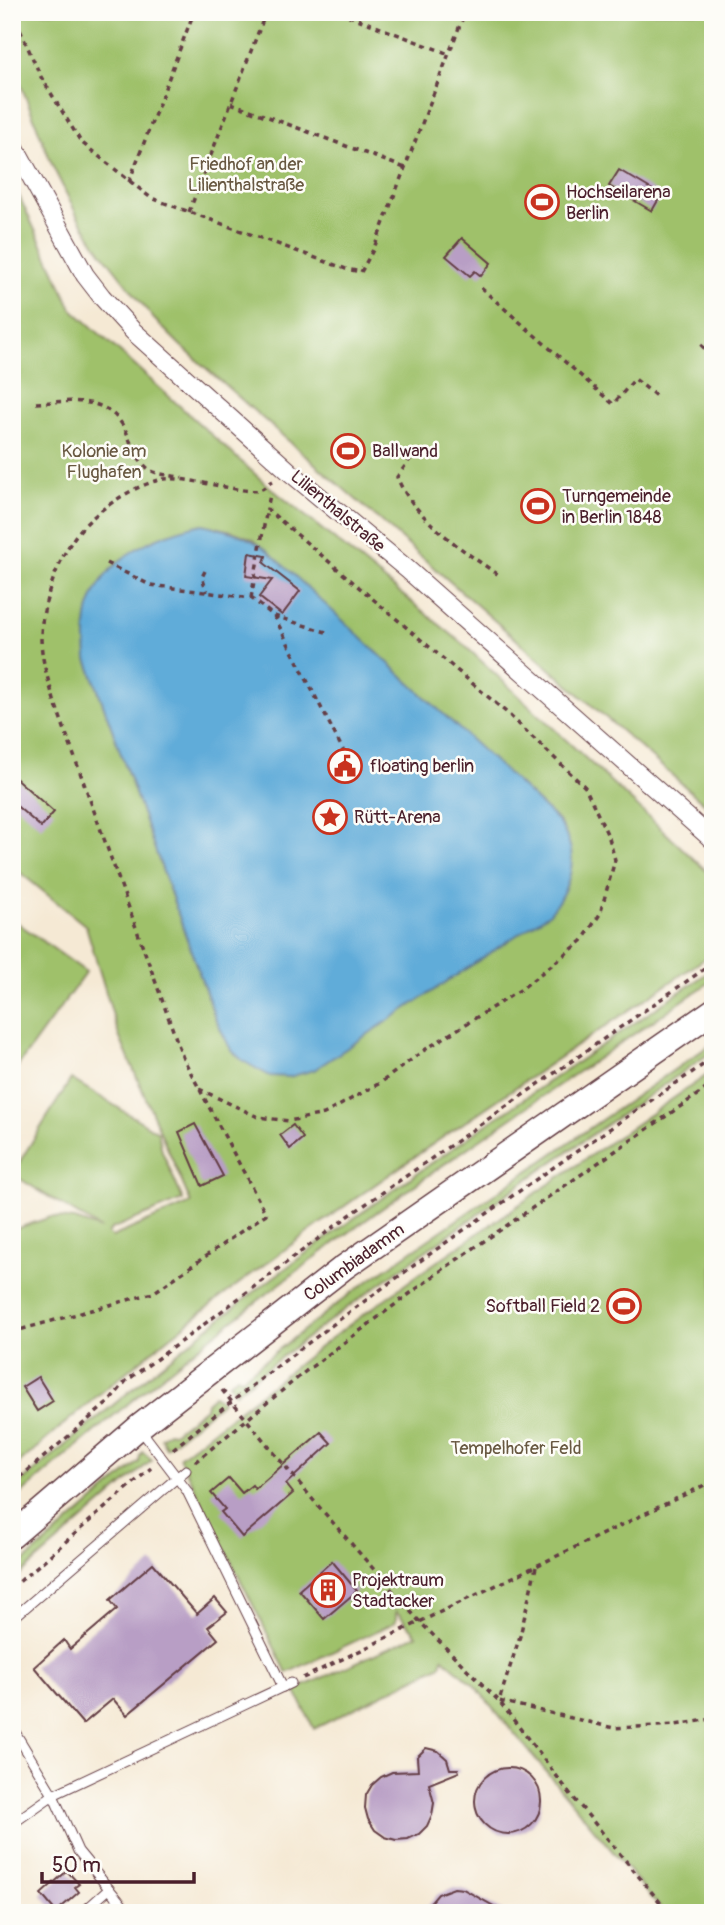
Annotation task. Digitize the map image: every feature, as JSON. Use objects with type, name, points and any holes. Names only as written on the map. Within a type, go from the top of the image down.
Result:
[{"type":"main road","name":"Columbiadamm","points":[[12,1536],[139,1427],[343,1268],[713,1011]]},
{"type":"street","name":"Lilienthalstraße","points":[[12,142],[79,263],[102,296],[133,331],[291,473],[407,569],[713,840]]},
{"type":"lane","points":[[12,1824],[53,1795],[287,1685],[187,1492],[139,1427]]},
{"type":"lane","points":[[12,1619],[186,1470]]},
{"type":"lane","points":[[12,1727],[53,1795],[78,1852],[129,1913]]},
{"type":"lane","points":[[82,1913],[109,1889]]},
{"type":"path","points":[[12,12],[41,77],[80,142],[129,182],[151,198],[346,270],[361,272],[374,248],[466,12]]},
{"type":"path","points":[[129,182],[194,12]]},
{"type":"path","points":[[189,212],[265,12]]},
{"type":"path","points":[[339,12],[449,54]]},
{"type":"path","points":[[230,103],[405,168]]},
{"type":"path","points":[[481,288],[613,404],[635,379],[656,396]]},
{"type":"path","points":[[701,345],[713,356]]},
{"type":"path","points":[[36,403],[75,401],[103,406],[122,422],[132,448],[150,470],[248,490],[260,490],[266,484],[291,473]]},
{"type":"path","points":[[411,458],[397,477],[403,492],[432,524],[499,575]]},
{"type":"path","points":[[12,1332],[153,1293],[266,1214],[183,1058],[44,668],[41,636],[48,592],[72,540],[99,511],[140,487],[164,479],[191,480]]},
{"type":"path","points":[[251,598],[270,495]]},
{"type":"path","points":[[199,1089],[258,1117],[289,1121],[324,1114],[380,1083],[423,1051],[520,990],[582,941],[600,914],[615,860],[609,838],[585,787],[506,712],[267,509]]},
{"type":"path","points":[[106,563],[150,585],[251,598],[274,616],[326,632]]},
{"type":"path","points":[[205,571],[202,577],[207,592]]},
{"type":"path","points":[[169,587],[170,581]]},
{"type":"path","points":[[274,616],[345,754]]},
{"type":"path","points":[[12,1484],[110,1401],[126,1381],[162,1353],[361,1207],[713,963]]},
{"type":"path","points":[[12,1588],[163,1458],[293,1354],[388,1283],[713,1058]]},
{"type":"path","points":[[186,1470],[306,1371],[439,1272],[713,1084]]},
{"type":"path","points":[[239,1409],[314,1501],[419,1621],[499,1701],[572,1796],[669,1913]]},
{"type":"path","points":[[287,1685],[713,1481]]},
{"type":"path","points":[[499,1701],[520,1636],[536,1567]]},
{"type":"path","points":[[499,1701],[570,1720],[614,1728],[676,1725],[713,1719]]},
{"type":"green space","name":"Turngemeinde in Berlin 1848","points":[[12,12],[713,12],[713,811],[252,409],[154,319],[99,249],[77,215],[53,167],[12,62]]},
{"type":"green space","name":"Kolonie am Flughafen","points":[[12,181],[72,309],[266,484],[462,643],[713,877],[713,953],[443,1137],[265,1264],[94,1399],[12,1470],[12,1230],[51,1217],[75,1220],[101,1229],[12,1174],[71,1079],[158,1132],[162,1151],[183,1200],[111,1229],[108,1234],[112,1237],[191,1203],[119,1036],[86,926],[12,866]],"holes":[[[203,524],[253,539],[553,816],[560,823],[568,842],[216,1020],[87,659],[168,534]]]},
{"type":"green space","points":[[12,919],[86,972],[12,1074]]},
{"type":"green space","points":[[713,969],[713,980],[461,1152],[274,1288],[123,1408],[12,1502],[12,1490],[158,1368],[271,1279],[459,1144]]},
{"type":"green space","points":[[713,1043],[713,1051],[411,1261],[235,1393],[229,1383],[237,1376],[242,1378],[354,1291]]},
{"type":"green space","name":"Tempelhofer Feld","points":[[713,1071],[713,1913],[664,1913],[474,1685],[443,1658],[441,1665],[314,1729],[295,1690],[417,1635],[396,1611],[396,1621],[392,1624],[287,1673],[179,1457],[330,1339],[426,1269]]},
{"type":"green space","points":[[214,1395],[223,1401],[166,1448],[161,1438],[168,1432],[173,1433],[205,1408],[206,1402]]},
{"type":"green space","points":[[143,1452],[152,1460],[12,1582],[12,1572],[139,1462]]},
{"type":"water","points":[[203,524],[244,537],[267,550],[553,816],[568,840],[571,853],[565,889],[550,913],[314,1070],[289,1077],[270,1076],[243,1061],[231,1050],[216,1020],[87,659],[88,612],[108,573],[120,560],[151,541]]},
{"type":"building","points":[[619,170],[661,195],[652,211],[609,186]]},
{"type":"building","points":[[462,238],[491,263],[481,276],[475,271],[470,276],[446,256]]},
{"type":"building","points":[[249,553],[266,556],[264,563],[300,591],[282,615],[259,597],[272,580],[246,576]]},
{"type":"building","points":[[12,775],[54,812],[41,827],[12,802]]},
{"type":"building","points":[[195,1124],[223,1176],[202,1186],[179,1132]]},
{"type":"building","points":[[293,1125],[303,1138],[290,1149],[280,1135]]},
{"type":"building","points":[[38,1377],[53,1401],[37,1411],[22,1387]]},
{"type":"building","points":[[321,1432],[331,1443],[286,1484],[293,1493],[242,1537],[221,1512],[225,1509],[211,1493],[229,1478],[242,1493],[252,1485],[255,1489]]},
{"type":"building","name":"Projektraum Stadtacker","points":[[332,1561],[357,1591],[324,1619],[299,1590]]},
{"type":"building","points":[[153,1563],[197,1614],[215,1598],[227,1612],[208,1627],[218,1639],[127,1715],[113,1699],[83,1724],[34,1667],[64,1640],[70,1649],[117,1609],[110,1600]]},
{"type":"building","points":[[426,1748],[438,1751],[447,1759],[450,1769],[458,1769],[459,1772],[429,1784],[434,1803],[432,1815],[419,1834],[408,1839],[385,1837],[375,1830],[368,1819],[366,1795],[381,1777],[392,1772],[418,1771],[417,1757]]},
{"type":"building","points":[[501,1768],[515,1768],[527,1773],[536,1782],[541,1801],[539,1814],[532,1825],[515,1834],[501,1834],[489,1829],[480,1820],[475,1808],[475,1794],[480,1782],[489,1773]]},
{"type":"building","points":[[67,1871],[79,1884],[75,1887],[79,1892],[56,1912],[41,1894]]},
{"type":"building","points":[[454,1888],[463,1889],[506,1913],[422,1913],[438,1894]]},
{"type":"place","name":"Hochseilarena Berlin","points":[[542,202]]},
{"type":"place","name":"Ballwand","points":[[348,451]]},
{"type":"place","name":"Turngemeinde in Berlin 1848","points":[[538,506]]},
{"type":"place","name":"floating berlin","points":[[345,766]]},
{"type":"place","name":"Rütt-Arena","points":[[330,817]]},
{"type":"place","name":"Softball Field 2","points":[[624,1306]]},
{"type":"place","name":"Projektraum Stadtacker","points":[[328,1590]]},
{"type":"park label","name":"Friedhof an der Lilienthalstraße","points":[[246,174]]}]
